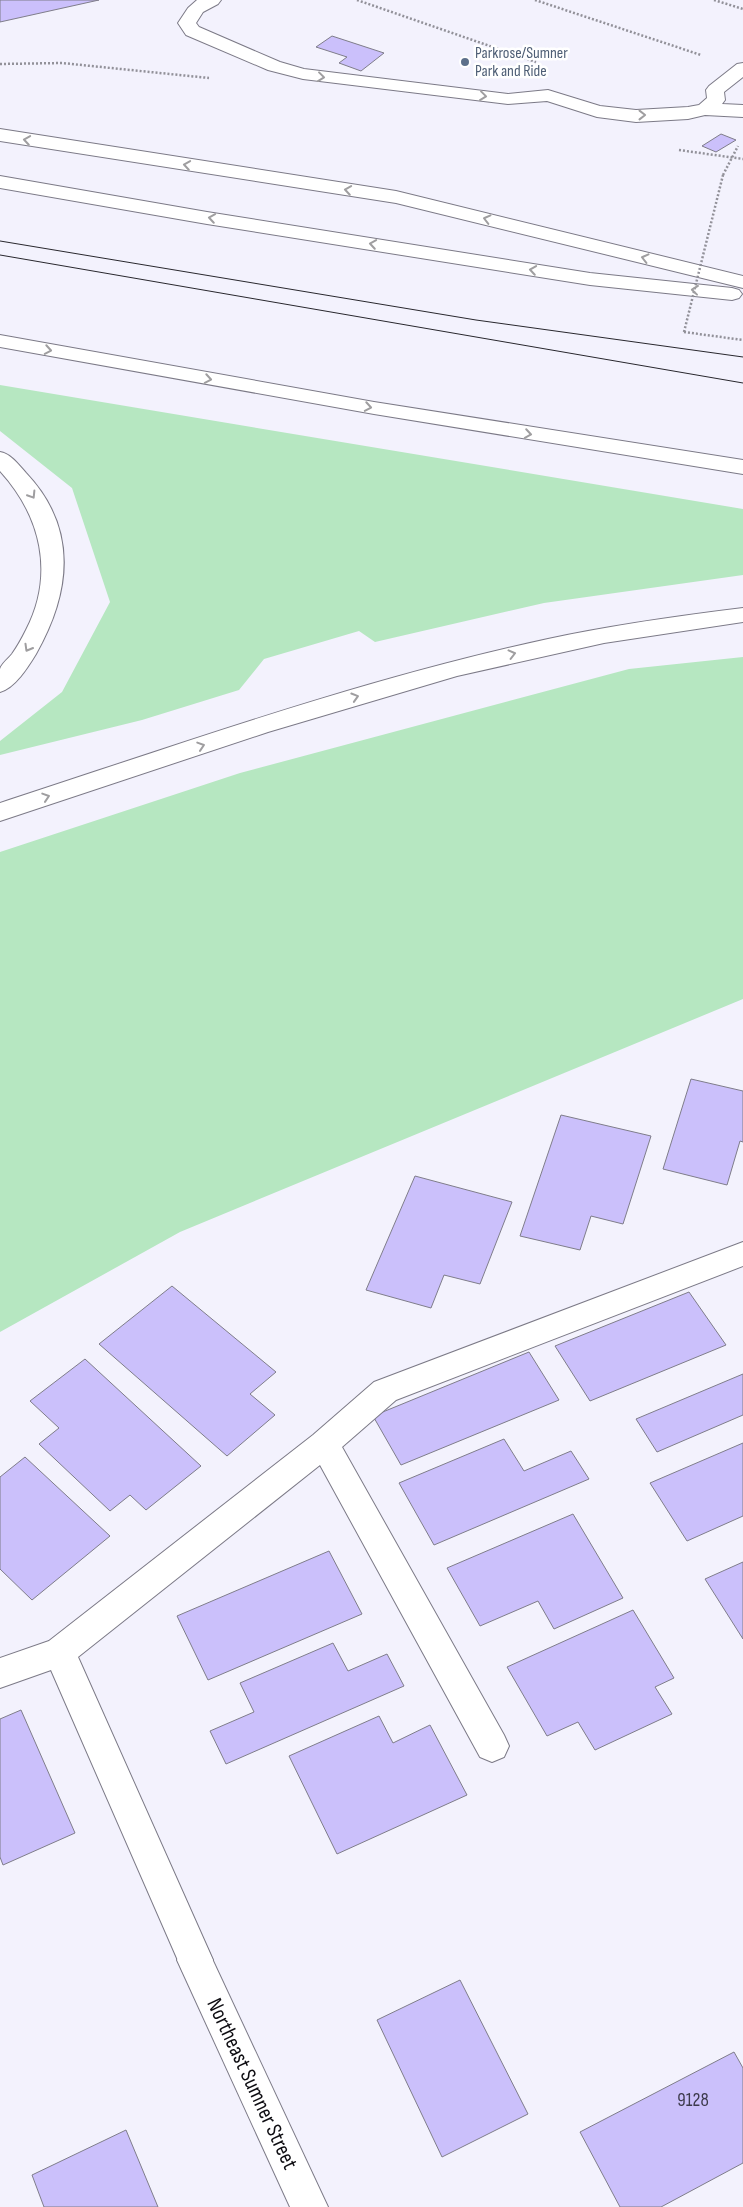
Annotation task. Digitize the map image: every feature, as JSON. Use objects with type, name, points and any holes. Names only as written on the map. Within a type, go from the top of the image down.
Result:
[{"type":"main road","points":[[212,0],[190,14],[187,23],[192,31],[274,66],[303,74],[508,99],[548,95],[597,111],[636,116],[669,115],[705,109],[743,111]]},
{"type":"main road","points":[[705,109],[716,100],[716,90],[742,69]]},
{"type":"main road","points":[[0,135],[396,197],[743,282]]},
{"type":"main road","points":[[0,182],[207,218],[590,279],[743,295]]},
{"type":"main road","points":[[0,342],[402,413],[743,467]]},
{"type":"main road","points":[[0,458],[27,487],[40,509],[49,531],[53,555],[48,604],[38,630],[24,654],[0,684]]},
{"type":"main road","points":[[0,812],[311,710],[450,670],[584,639],[644,628],[743,615]]},
{"type":"main road","points":[[0,1673],[60,1652],[324,1444],[385,1391],[743,1254]]},
{"type":"main road","points":[[324,1444],[492,1746]]},
{"type":"main road","name":"Northeast Sumner Street","points":[[60,1652],[196,1960],[309,2207]]},
{"type":"path","points":[[535,0],[742,69]]},
{"type":"path","points":[[714,0],[743,10]]},
{"type":"path","points":[[739,143],[723,174],[684,332],[743,340]]},
{"type":"green space","points":[[0,385],[743,509],[743,575],[544,603],[375,642],[359,631],[264,659],[239,690],[142,720],[0,755],[0,741],[62,692],[110,602],[72,488],[0,431]]},
{"type":"green space","points":[[743,657],[743,999],[180,1232],[0,1332],[0,852],[240,773],[629,669]]},
{"type":"building","points":[[0,0],[99,0],[0,22]]},
{"type":"building","points":[[332,36],[384,53],[361,71],[339,63],[347,57],[316,47]]},
{"type":"building","points":[[721,134],[736,140],[716,152],[702,146]]},
{"type":"building","points":[[691,1079],[743,1091],[743,1142],[740,1141],[727,1185],[663,1169]]},
{"type":"building","points":[[561,1115],[651,1136],[623,1224],[591,1216],[580,1250],[520,1236]]},
{"type":"building","points":[[415,1176],[512,1202],[480,1284],[444,1275],[431,1308],[366,1290]]},
{"type":"building","points":[[172,1286],[276,1372],[250,1394],[275,1415],[227,1456],[99,1344]]},
{"type":"building","points":[[689,1292],[726,1345],[590,1401],[555,1346]]},
{"type":"building","points":[[529,1352],[559,1400],[401,1465],[373,1416]]},
{"type":"building","points":[[85,1359],[201,1466],[146,1510],[130,1495],[110,1511],[39,1444],[59,1428],[30,1401]]},
{"type":"building","points":[[743,1374],[743,1415],[657,1452],[636,1419]]},
{"type":"building","points":[[504,1439],[524,1471],[571,1451],[589,1479],[434,1545],[399,1483]]},
{"type":"building","points":[[743,1443],[743,1516],[687,1541],[650,1483]]},
{"type":"building","points":[[25,1457],[110,1536],[32,1600],[0,1569],[0,1477]]},
{"type":"building","points":[[573,1514],[623,1598],[554,1629],[538,1601],[480,1626],[447,1568]]},
{"type":"building","points":[[329,1551],[362,1614],[208,1680],[177,1616]]},
{"type":"building","points":[[743,1562],[743,1639],[705,1579]]},
{"type":"building","points":[[633,1610],[674,1678],[655,1687],[672,1714],[595,1750],[578,1722],[547,1736],[507,1667]]},
{"type":"building","points":[[333,1643],[348,1671],[387,1654],[404,1686],[226,1764],[210,1731],[254,1712],[240,1683]]},
{"type":"building","points":[[21,1710],[75,1833],[3,1865],[0,1857],[0,1719]]},
{"type":"building","points":[[379,1716],[393,1743],[430,1725],[467,1795],[337,1854],[289,1756]]},
{"type":"building","points":[[460,1980],[528,2114],[442,2157],[377,2020]]},
{"type":"building","points":[[734,2052],[743,2068],[743,2163],[661,2207],[620,2207],[580,2132]]},
{"type":"building","points":[[126,2130],[158,2207],[44,2207],[32,2175]]},
{"type":"tram line","points":[[0,241],[476,320],[743,357]]},
{"type":"tram line","points":[[0,255],[743,383]]},
{"type":"place","name":"Parkrose/Sumner Park and Ride","points":[[465,62]]}]
